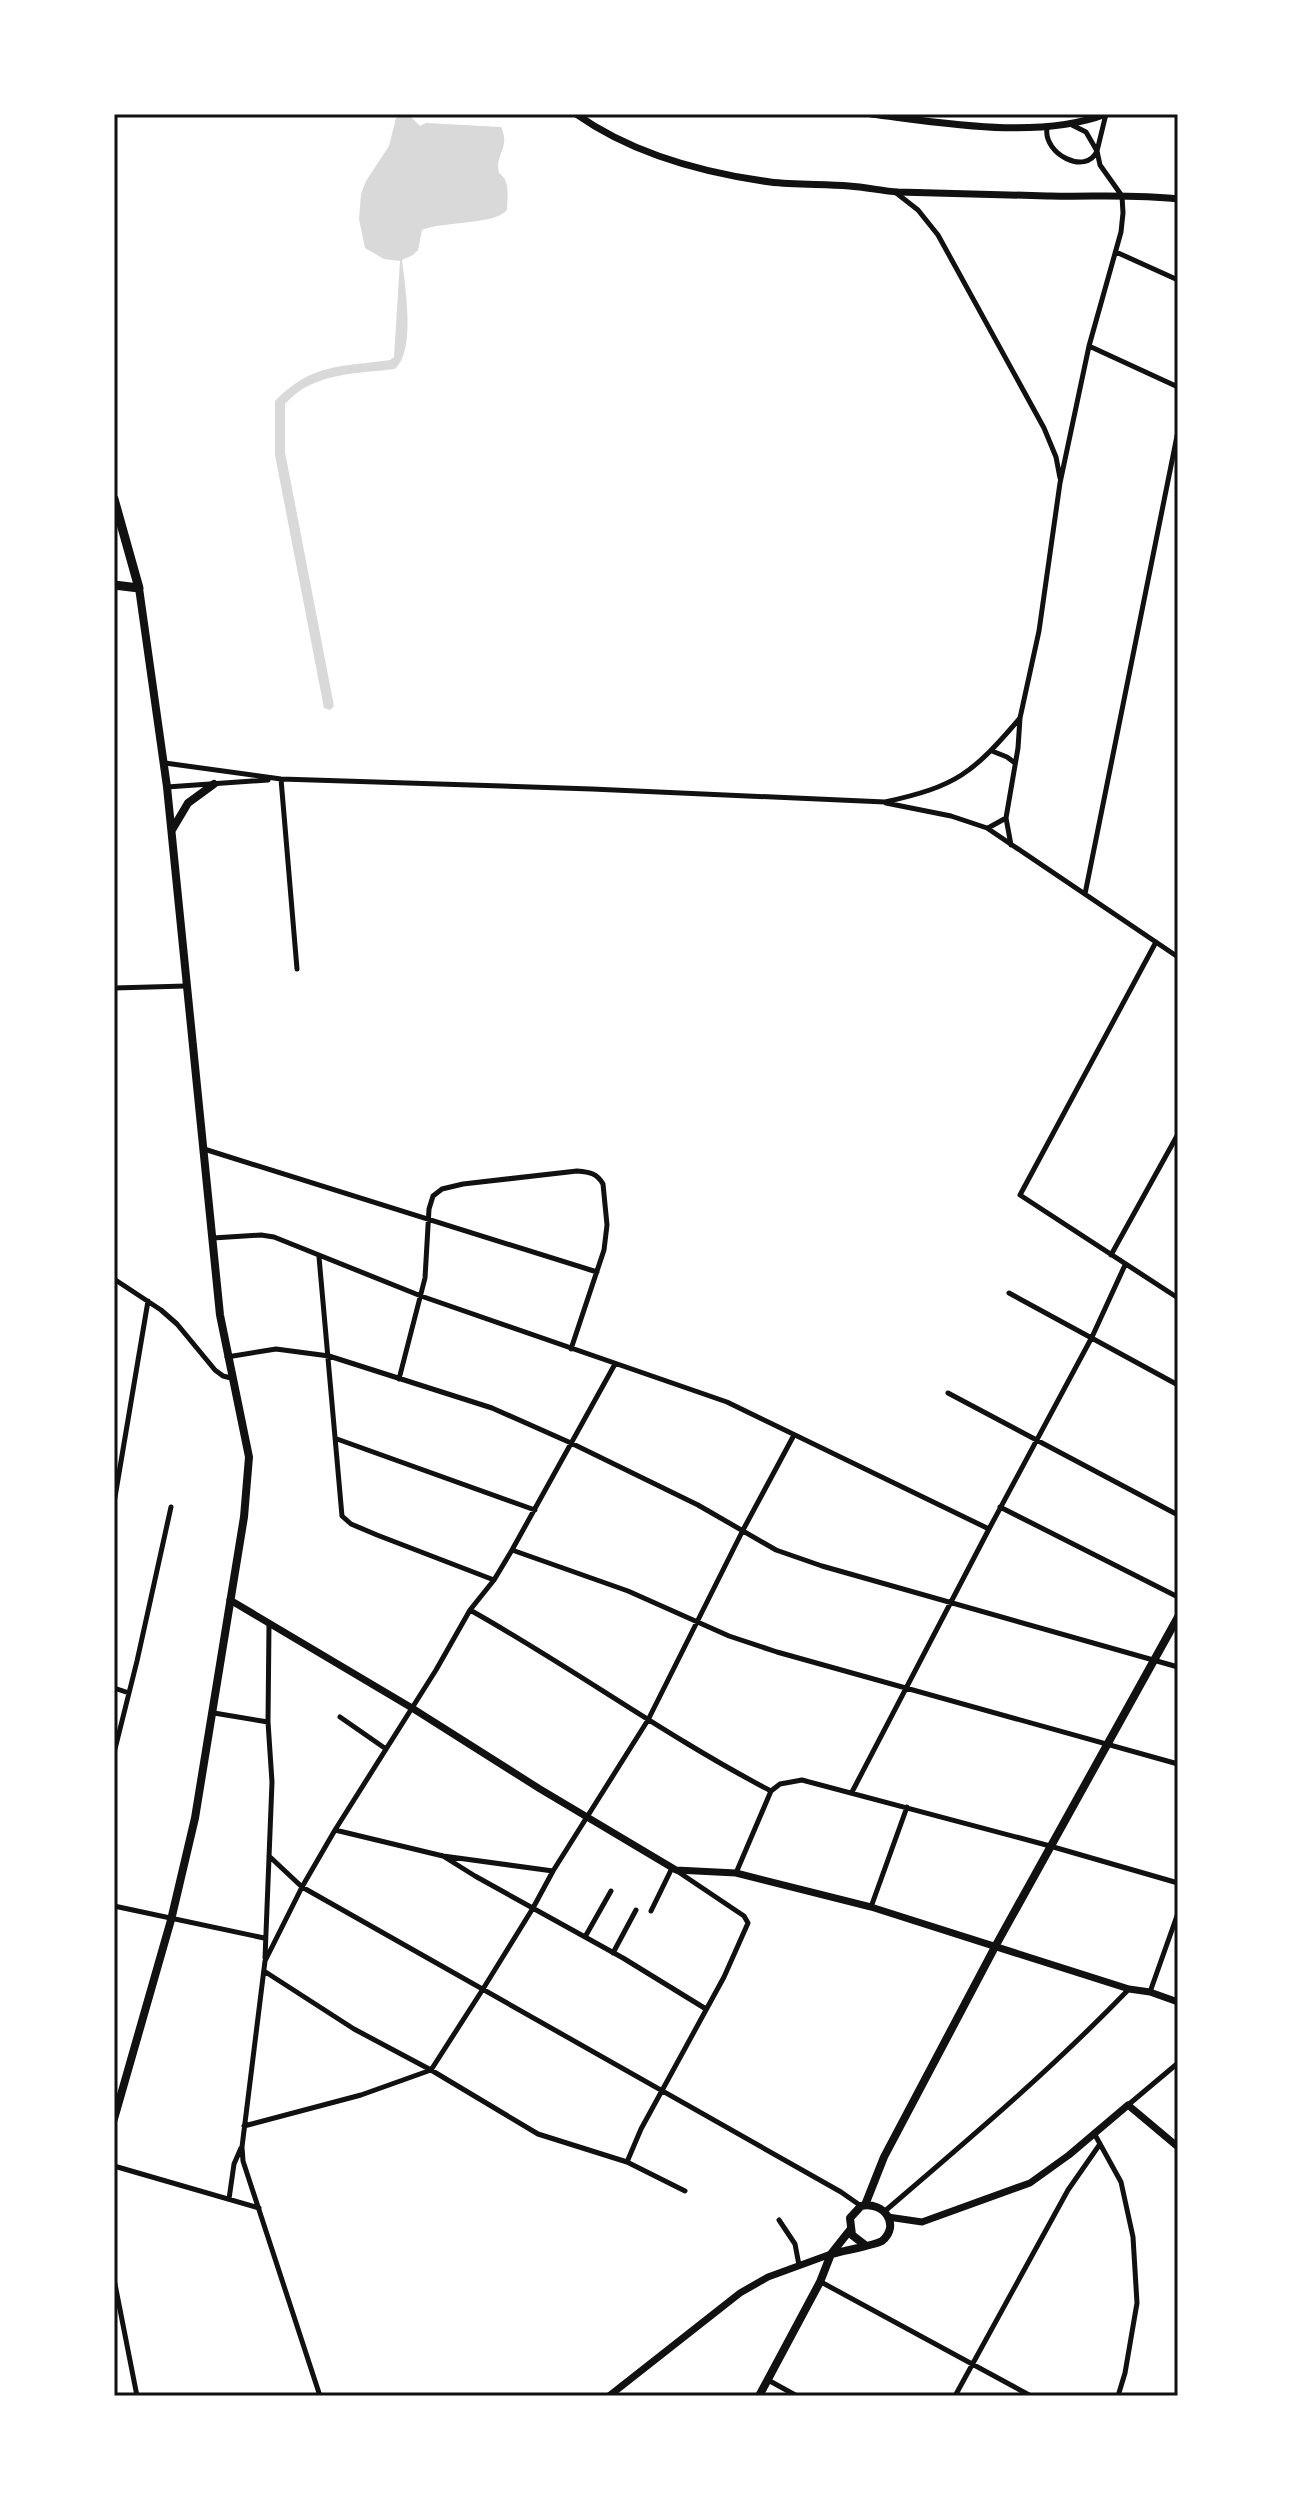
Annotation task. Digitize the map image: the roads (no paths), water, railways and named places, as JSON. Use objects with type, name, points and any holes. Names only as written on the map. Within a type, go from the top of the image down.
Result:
[{"type":"main road","points":[[114,499],[139,588],[165,763],[220,1315],[249,1457],[244,1517],[195,1818],[171,1920],[114,2119]]},
{"type":"main road","points":[[114,585],[139,588]]},
{"type":"main road","points":[[172,831],[188,803],[214,784]]},
{"type":"main road","points":[[865,2245],[855,2240],[850,2230],[850,2218],[863,2205],[884,2157],[996,1945],[1178,1617]]},
{"type":"main road","points":[[831,2254],[876,2244],[885,2237],[890,2224],[886,2214],[876,2205],[863,2205]]},
{"type":"main road","points":[[759,2396],[820,2282],[831,2254],[850,2230]]},
{"type":"street","points":[[576,114],[620,139],[700,168],[771,182],[853,186],[894,192],[1178,199]]},
{"type":"street","points":[[871,114],[1047,128],[1072,125],[1106,114]]},
{"type":"street","points":[[1047,128],[1050,147],[1060,156],[1088,161],[1095,157],[1106,114]]},
{"type":"street","points":[[1011,845],[1006,818],[1020,718],[1039,631],[1060,483],[1089,346],[1116,252],[1123,213],[1122,196],[1100,165],[1097,151],[1086,132],[1072,125]]},
{"type":"street","points":[[894,192],[918,210],[938,235],[1044,428],[1056,457],[1060,483]]},
{"type":"street","points":[[1116,252],[1178,280]]},
{"type":"street","points":[[1089,346],[1178,387]]},
{"type":"street","points":[[1085,894],[1178,431]]},
{"type":"street","points":[[885,802],[924,802],[963,776],[991,751],[1020,718]]},
{"type":"street","points":[[991,751],[1015,763]]},
{"type":"street","points":[[165,763],[281,779],[924,802],[951,816],[987,828],[1178,957]]},
{"type":"street","points":[[167,787],[281,779]]},
{"type":"street","points":[[281,779],[297,969]]},
{"type":"street","points":[[987,828],[1006,818]]},
{"type":"street","points":[[1156,942],[1020,1195],[1178,1298]]},
{"type":"street","points":[[114,988],[186,986]]},
{"type":"street","points":[[1111,1255],[1178,1134]]},
{"type":"street","points":[[204,1149],[597,1272]]},
{"type":"street","points":[[399,1379],[421,1296],[431,1200],[442,1189],[483,1181],[577,1171],[587,1171],[600,1178],[607,1237],[571,1349]]},
{"type":"street","points":[[213,1238],[267,1235],[421,1296],[727,1402],[989,1529]]},
{"type":"street","points":[[319,1257],[342,1516],[351,1524],[377,1535],[494,1580]]},
{"type":"street","points":[[852,1792],[1092,1337],[1125,1265]]},
{"type":"street","points":[[114,1279],[177,1324],[215,1370],[231,1378]]},
{"type":"street","points":[[1009,1293],[1178,1385]]},
{"type":"street","points":[[114,1503],[148,1301]]},
{"type":"street","points":[[227,1357],[276,1349],[329,1356],[492,1408],[571,1443],[743,1530],[776,1550],[1178,1667]]},
{"type":"street","points":[[265,1961],[335,1830],[470,1610],[494,1580],[615,1364]]},
{"type":"street","points":[[948,1393],[1178,1515]]},
{"type":"street","points":[[244,2126],[361,2095],[431,2070],[648,1720],[794,1435]]},
{"type":"street","points":[[337,1439],[535,1510]]},
{"type":"street","points":[[114,1753],[171,1507]]},
{"type":"street","points":[[1000,1507],[1178,1597]]},
{"type":"street","points":[[512,1550],[628,1591],[729,1636],[777,1652],[1178,1764]]},
{"type":"street","points":[[230,1600],[674,1869],[744,1916],[748,1923],[747,1930],[641,2129],[627,2162]]},
{"type":"street","points":[[470,1610],[524,1640],[721,1765],[771,1791]]},
{"type":"street","points":[[269,1624],[268,1722],[272,1782],[265,1961],[242,2147],[243,2161],[320,2396]]},
{"type":"street","points":[[114,1688],[129,1693]]},
{"type":"street","points":[[214,1713],[268,1722]]},
{"type":"street","points":[[340,1717],[386,1749]]},
{"type":"street","points":[[736,1873],[771,1791],[780,1784],[802,1780],[1178,1883]]},
{"type":"street","points":[[871,1907],[907,1807]]},
{"type":"street","points":[[335,1830],[443,1856],[553,1871]]},
{"type":"street","points":[[269,1856],[302,1887],[863,2205]]},
{"type":"street","points":[[443,1856],[706,2009]]},
{"type":"street","points":[[674,1869],[736,1873],[871,1907],[1178,2002]]},
{"type":"street","points":[[651,1911],[674,1869]]},
{"type":"street","points":[[585,1937],[611,1891]]},
{"type":"street","points":[[114,1906],[264,1938]]},
{"type":"street","points":[[613,1953],[636,1910]]},
{"type":"street","points":[[1150,1992],[1178,1913]]},
{"type":"street","points":[[264,1971],[354,2029],[431,2070],[538,2134],[627,2162],[685,2191]]},
{"type":"street","points":[[886,2214],[1082,2038],[1129,1989]]},
{"type":"street","points":[[886,2214],[922,2222],[1030,2183],[1069,2155],[1178,2063]]},
{"type":"street","points":[[1128,2105],[1178,2147]]},
{"type":"street","points":[[1094,2133],[1121,2182],[1133,2237],[1137,2303],[1118,2396]]},
{"type":"street","points":[[955,2396],[1068,2190],[1100,2144]]},
{"type":"street","points":[[229,2199],[234,2164],[242,2147]]},
{"type":"street","points":[[114,2166],[260,2208]]},
{"type":"street","points":[[779,2220],[795,2244],[799,2266]]},
{"type":"street","points":[[609,2396],[740,2293],[768,2277],[831,2254]]},
{"type":"street","points":[[114,2279],[137,2396]]},
{"type":"street","points":[[820,2282],[1031,2396]]},
{"type":"street","points":[[768,2380],[797,2396]]}]
